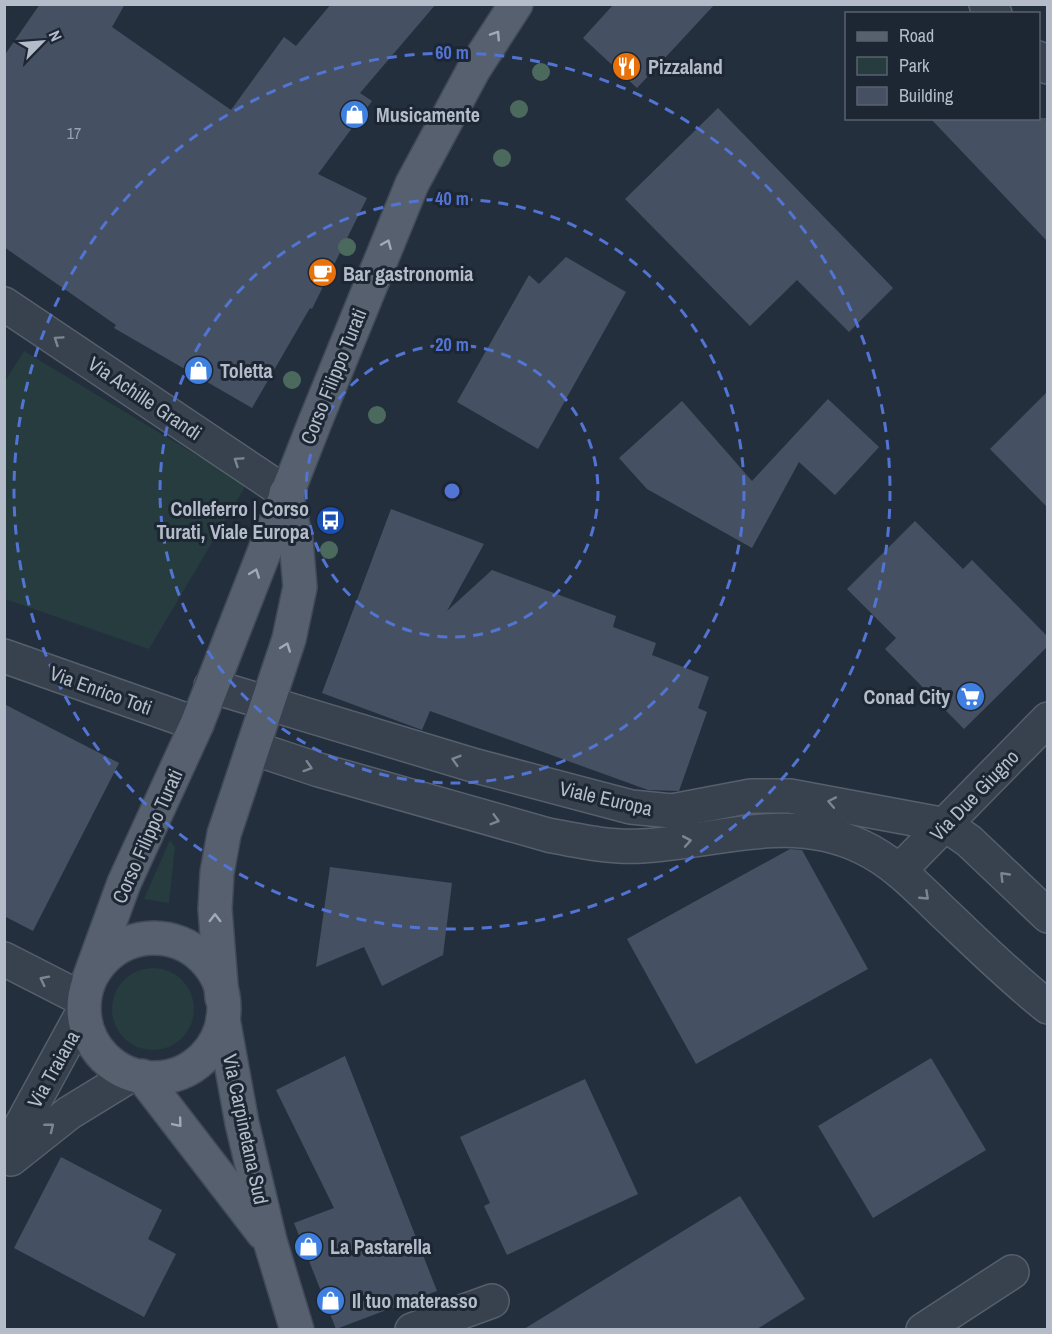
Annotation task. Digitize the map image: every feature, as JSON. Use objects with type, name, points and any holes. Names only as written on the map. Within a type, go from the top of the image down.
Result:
[{"type":"main road","name":"Corso Filippo Turati","points":[[86,997],[124,883],[197,724],[286,493],[412,184],[474,69],[516,4]]},
{"type":"main road","points":[[222,1007],[218,979],[205,960],[187,946],[165,939],[143,938],[120,946],[102,960],[86,997],[95,1047],[111,1064],[137,1076],[154,1078],[178,1074],[198,1063],[213,1046],[222,1025],[222,1007],[215,929],[217,873],[224,834],[291,632],[300,587],[296,540],[286,493]]},
{"type":"main road","name":"Via Carpinetana Sud","points":[[222,1007],[242,1123],[270,1241],[297,1329]]},
{"type":"main road","name":"Via Carpinetana Sud","points":[[137,1076],[270,1241]]},
{"type":"street","name":"Via Achille Grandi","points":[[4,304],[286,493]]},
{"type":"street","name":"Via Enrico Toti","points":[[4,656],[197,724]]},
{"type":"street","name":"Viale Europa","points":[[211,686],[476,766],[651,811],[701,807],[751,796],[790,796],[946,825],[969,841],[1047,916]]},
{"type":"street","name":"Via Due Giugno","points":[[899,871],[1047,719]]},
{"type":"street","name":"Viale Europa","points":[[253,748],[319,770],[548,835],[640,847],[734,832],[789,831],[827,836],[861,847],[899,871],[1047,1007]]},
{"type":"street","points":[[4,959],[86,997]]},
{"type":"street","name":"Via Traiana","points":[[4,1157],[86,997]]},
{"type":"street","name":"Via Traiana","points":[[4,1164],[69,1113],[137,1076]]},
{"type":"street","points":[[923,1329],[1012,1272]]},
{"type":"street","points":[[412,1329],[492,1301]]},
{"type":"green space","points":[[24,351],[246,485],[149,649],[5,599],[4,383]]},
{"type":"green space","points":[[170,840],[175,847],[169,903],[144,899]]},
{"type":"green space","points":[[153,968],[169,971],[182,980],[191,993],[194,1009],[191,1025],[182,1038],[169,1047],[153,1050],[137,1047],[124,1038],[115,1025],[112,1009],[115,993],[124,980],[137,971]]},
{"type":"building","points":[[40,4],[125,4],[112,27],[231,110],[284,37],[296,46],[331,4],[436,4],[360,93],[372,101],[318,174],[367,198],[312,309],[310,308],[252,408],[114,328],[116,325],[4,247],[4,56]]},
{"type":"building","points":[[614,4],[715,4],[637,88],[583,38]]},
{"type":"building","points":[[718,108],[893,288],[849,332],[797,280],[750,326],[625,199]]},
{"type":"building","points":[[1040,118],[1047,118],[1047,241],[932,120],[1040,120]]},
{"type":"building","points":[[566,257],[626,292],[538,449],[457,402],[529,275],[539,284]]},
{"type":"building","points":[[1047,392],[1047,507],[990,449]]},
{"type":"building","points":[[828,399],[879,447],[835,495],[799,462],[752,548],[647,489],[619,458],[682,401],[752,481]]},
{"type":"building","points":[[391,509],[484,544],[447,611],[492,570],[616,616],[613,627],[656,643],[652,655],[709,677],[698,708],[707,712],[679,791],[648,790],[430,711],[422,730],[322,693]]},
{"type":"building","points":[[915,521],[963,569],[972,560],[1047,636],[1047,647],[964,729],[885,649],[896,638],[847,589]]},
{"type":"building","points":[[4,704],[119,763],[33,931],[4,916]]},
{"type":"building","points":[[790,849],[802,850],[868,969],[696,1064],[627,939]]},
{"type":"building","points":[[330,867],[452,883],[443,955],[382,986],[364,947],[316,967]]},
{"type":"building","points":[[345,1056],[437,1291],[336,1329],[294,1223],[334,1208],[276,1090]]},
{"type":"building","points":[[931,1058],[986,1150],[873,1218],[818,1126]]},
{"type":"building","points":[[585,1079],[638,1194],[507,1255],[484,1206],[490,1203],[460,1137]]},
{"type":"building","points":[[61,1157],[162,1210],[148,1239],[176,1254],[144,1317],[14,1248]]},
{"type":"building","points":[[740,1196],[805,1299],[757,1329],[524,1329]]},
{"type":"place","name":"Pizzaland","points":[[627,66]]},
{"type":"place","name":"Musicamente","points":[[355,114]]},
{"type":"place","name":"Bar gastronomia","points":[[322,273]]},
{"type":"place","name":"Toletta","points":[[199,370]]},
{"type":"place","name":"Colleferro | Corso Turati, Viale Europa","points":[[330,520]]},
{"type":"place","name":"Conad City","points":[[971,696]]},
{"type":"place","name":"La Pastarella","points":[[309,1246]]},
{"type":"place","name":"Il tuo materasso","points":[[331,1300]]}]
